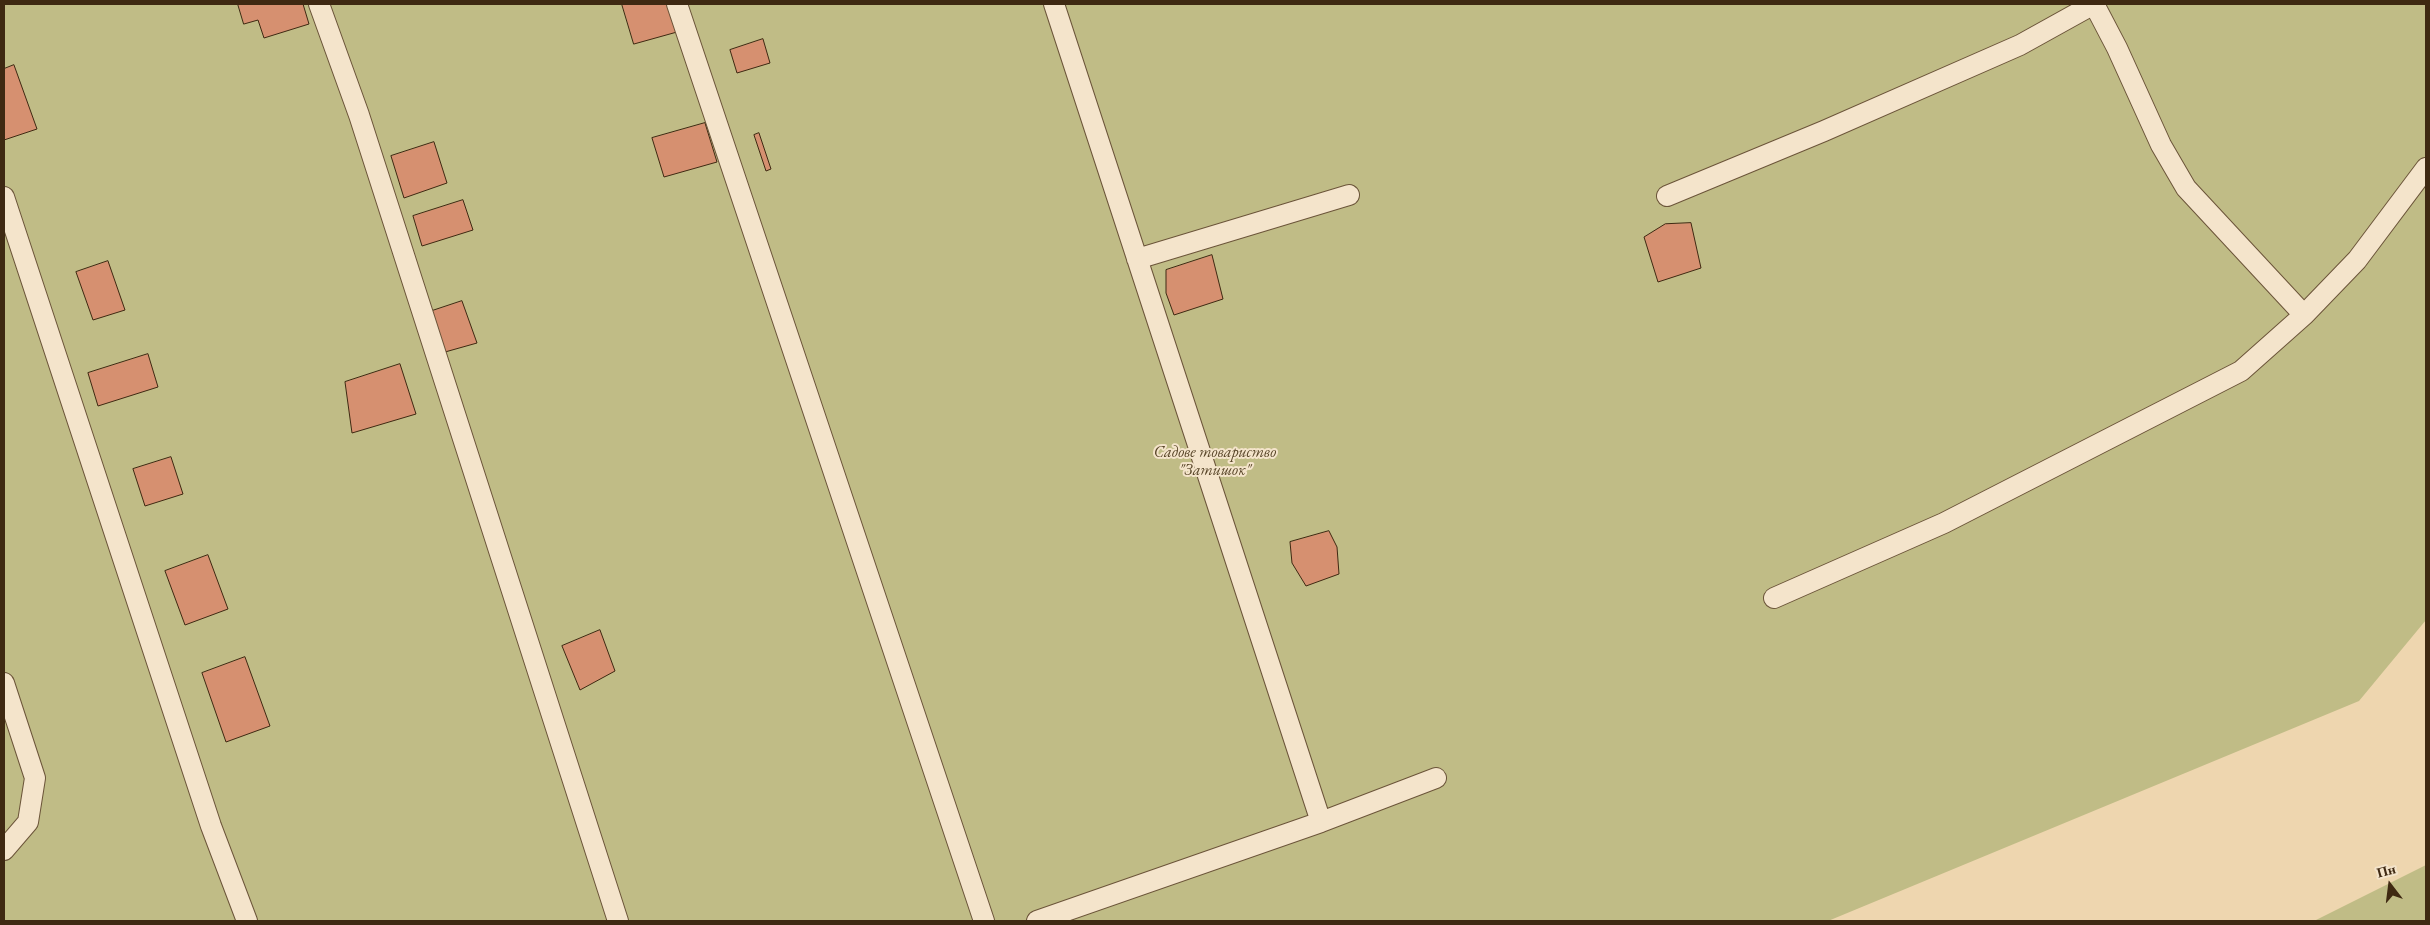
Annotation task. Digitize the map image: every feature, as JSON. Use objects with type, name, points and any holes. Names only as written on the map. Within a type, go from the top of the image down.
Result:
[{"type":"lane","points":[[319,4],[362,125],[618,921]]},
{"type":"lane","points":[[677,4],[984,921]]},
{"type":"lane","points":[[1054,4],[1321,822]]},
{"type":"lane","points":[[1667,196],[1824,131],[2020,45],[2094,4],[2117,48],[2161,145],[2186,188],[2304,315]]},
{"type":"lane","points":[[1774,598],[1944,523],[2241,370],[2304,315],[2357,260],[2426,168]]},
{"type":"lane","points":[[1137,259],[1349,195]]},
{"type":"lane","points":[[4,197],[211,826],[247,921]]},
{"type":"lane","points":[[4,683],[35,778],[28,822],[4,850]]},
{"type":"lane","points":[[1038,921],[1321,822],[1436,778]]},
{"type":"green space","name":"Садове товариство \"Затишок\"","points":[[4,4],[2426,4],[2426,620],[2359,701],[1828,921],[4,921]]},
{"type":"green space","points":[[2426,865],[2426,921],[2314,921]]},
{"type":"building","points":[[238,4],[303,4],[309,24],[264,38],[258,20],[244,24]]},
{"type":"building","points":[[622,4],[669,4],[677,32],[634,44]]},
{"type":"building","points":[[763,39],[770,63],[737,73],[730,50]]},
{"type":"building","points":[[14,65],[37,129],[4,140],[4,69]]},
{"type":"building","points":[[705,123],[717,162],[664,177],[652,138]]},
{"type":"building","points":[[759,133],[771,169],[766,171],[754,135]]},
{"type":"building","points":[[434,142],[447,183],[404,198],[391,156]]},
{"type":"building","points":[[463,200],[473,230],[422,246],[413,216]]},
{"type":"building","points":[[1691,223],[1701,268],[1658,282],[1644,237],[1665,224]]},
{"type":"building","points":[[1212,255],[1223,299],[1174,315],[1166,293],[1166,270]]},
{"type":"building","points":[[108,261],[125,310],[93,320],[76,272]]},
{"type":"building","points":[[462,301],[477,343],[445,352],[432,311]]},
{"type":"building","points":[[148,354],[158,387],[98,406],[88,373]]},
{"type":"building","points":[[400,364],[416,414],[352,433],[345,382]]},
{"type":"building","points":[[171,457],[183,494],[145,506],[133,469]]},
{"type":"building","points":[[1329,531],[1337,547],[1339,574],[1306,586],[1292,563],[1290,542]]},
{"type":"building","points":[[208,555],[228,609],[185,625],[165,571]]},
{"type":"building","points":[[600,630],[615,671],[580,690],[562,646]]},
{"type":"building","points":[[245,657],[270,726],[226,742],[202,673]]}]
